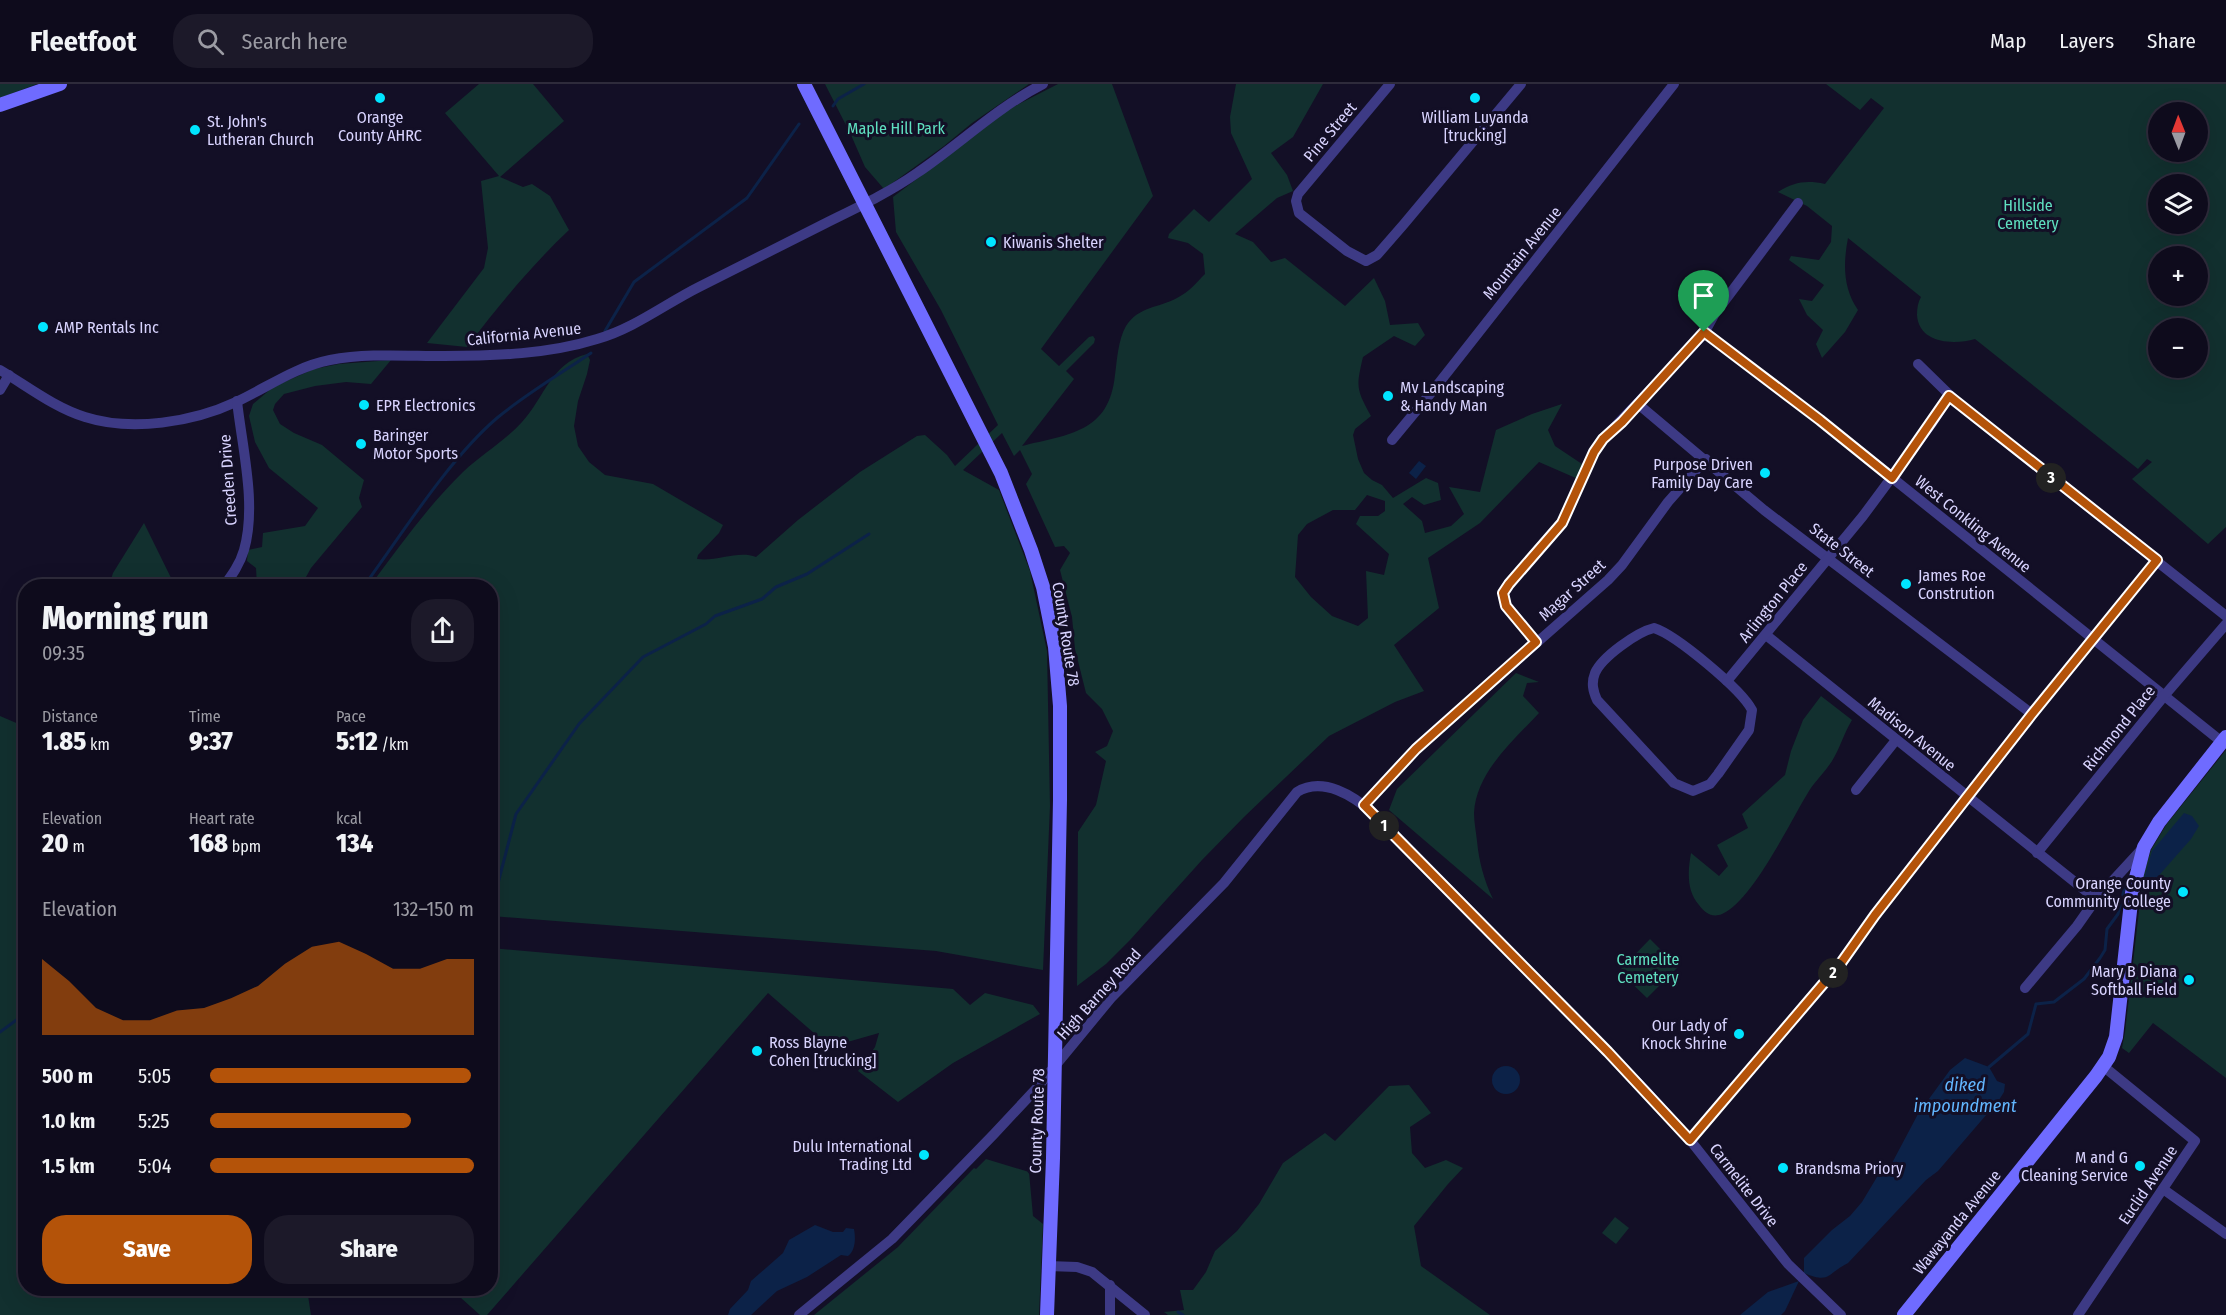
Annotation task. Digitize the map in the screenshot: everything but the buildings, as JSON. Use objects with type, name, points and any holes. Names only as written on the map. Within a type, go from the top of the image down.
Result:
[{"type":"street","points":[[0,105],[60,84]]},
{"type":"street","name":"County Route 78","points":[[804,84],[1001,473],[1028,540],[1043,587],[1055,646],[1060,706],[1055,1067],[1047,1315]]},
{"type":"street","name":"California Avenue","points":[[4,373],[70,411],[85,417],[117,423],[149,423],[181,419],[217,410],[284,375],[329,360],[376,355],[505,354],[568,346],[601,338],[632,326],[695,289],[865,204],[920,172],[984,121],[1012,101],[1043,84]]},
{"type":"street","name":"Pine Street","points":[[1390,84],[1324,161],[1298,194],[1296,201],[1299,213],[1347,251],[1366,261],[1377,255],[1521,84]]},
{"type":"street","name":"Mountain Avenue","points":[[1392,440],[1674,84]]},
{"type":"street","points":[[1536,642],[1506,606],[1503,593],[1562,523],[1594,452],[1603,439],[1704,332],[1714,315],[1798,203]]},
{"type":"street","name":"West Conkling Avenue","points":[[1704,332],[1820,420],[2164,696],[2224,740]]},
{"type":"street","points":[[1918,364],[1949,396],[2226,616]]},
{"type":"street","points":[[0,390],[4,373]]},
{"type":"street","name":"Arlington Place","points":[[1727,681],[1892,478],[1949,396]]},
{"type":"street","name":"Creeden Drive","points":[[228,579],[241,557],[248,529],[246,476],[237,401]]},
{"type":"street","name":"State Street","points":[[1638,404],[1764,510],[1981,678],[2032,714]]},
{"type":"street","name":"Magar Street","points":[[1364,805],[1416,749],[1608,580],[1622,565],[1668,502],[1706,459]]},
{"type":"street","points":[[1690,1140],[1834,971],[2032,714],[2157,560]]},
{"type":"street","name":"Richmond Place","points":[[2037,853],[2164,696],[2226,624]]},
{"type":"street","points":[[1654,628],[1664,632],[1727,681],[1748,702],[1752,710],[1751,725],[1710,783],[1693,791],[1674,783],[1597,700],[1592,684],[1595,673],[1605,661],[1636,635],[1654,628]]},
{"type":"street","name":"Madison Avenue","points":[[1766,635],[2096,900]]},
{"type":"street","points":[[1856,790],[1896,740]]},
{"type":"street","name":"Wawayanda Avenue","points":[[1904,1315],[2103,1066],[2112,1051],[2116,1037],[2132,893],[2144,847],[2159,822],[2224,740]]},
{"type":"street","name":"High Barney Road","points":[[799,1315],[892,1239],[994,1134],[1055,1067],[1111,998],[1224,883],[1292,797],[1308,786]]},
{"type":"street","name":"Carmelite Drive","points":[[1308,786],[1326,786],[1364,805],[1608,1052],[1690,1140],[1788,1264],[1841,1315]]},
{"type":"street","points":[[2025,988],[2078,926],[2096,900],[2144,847]]},
{"type":"street","name":"Euclid Avenue","points":[[2078,1315],[2195,1141],[2103,1066]]},
{"type":"street","points":[[2163,1189],[2226,1234]]},
{"type":"street","points":[[1048,1266],[1083,1269],[1099,1276],[1145,1315]]},
{"type":"street","points":[[1110,1285],[1110,1315]]},
{"type":"green space","points":[[0,84],[37,84],[0,98]]},
{"type":"green space","points":[[479,84],[533,84],[564,121],[500,177],[523,187],[532,184],[550,196],[569,230],[516,286],[467,347],[427,343],[484,268],[488,248],[481,181],[499,176],[445,113]]},
{"type":"green space","name":"Maple Hill Park","points":[[825,84],[1029,84],[972,123],[884,189],[865,167]]},
{"type":"green space","points":[[1058,84],[1112,84],[1153,196],[1041,349],[1059,366],[1089,337],[1093,336],[1095,339],[1094,343],[1066,371],[1074,379],[1022,446],[1056,438],[1084,428],[1105,409],[1111,394],[1123,332],[1131,319],[1143,311],[1181,296],[1205,274],[1203,254],[1188,243],[1168,238],[1169,234],[1194,209],[1209,222],[1252,179],[1231,133],[1230,117],[1236,84],[1323,84],[1293,137],[1271,153],[1287,175],[1293,191],[1277,198],[1235,234],[1253,242],[1271,262],[1285,258],[1345,306],[1374,278],[1385,301],[1390,325],[1418,323],[1425,335],[1415,346],[1394,336],[1363,357],[1358,382],[1362,400],[1371,416],[1355,429],[1353,435],[1358,459],[1364,473],[1382,485],[1393,498],[1426,478],[1438,483],[1441,500],[1424,505],[1412,497],[1403,504],[1422,521],[1425,533],[1451,526],[1464,514],[1449,487],[1480,492],[1496,430],[1562,404],[1548,430],[1555,446],[1582,464],[1578,479],[1539,462],[1480,523],[1428,558],[1439,608],[1394,645],[1424,691],[1395,702],[1329,736],[1244,817],[1106,964],[1077,986],[1078,832],[1096,805],[1106,761],[1095,752],[1107,746],[1113,731],[1102,709],[1086,693],[1075,649],[1072,617],[1060,570],[1070,553],[1064,546],[1055,547],[1026,484],[1032,474],[1020,450],[1014,456],[1002,433],[963,470],[999,490],[1030,571],[1047,651],[1050,806],[1043,970],[936,951],[498,917],[498,579],[375,579],[450,485],[470,465],[522,422],[565,365],[587,354],[590,360],[578,401],[574,426],[578,446],[589,462],[605,475],[653,484],[723,525],[697,559],[735,555],[756,557],[798,520],[860,472],[917,436],[925,435],[947,455],[955,466],[998,425],[941,310],[896,232],[893,197],[1009,109]],"holes":[[[1367,495],[1385,501],[1385,511],[1378,516],[1360,516],[1356,524],[1389,554],[1384,575],[1366,571],[1368,618],[1358,626],[1332,616],[1311,597],[1295,577],[1298,535],[1307,524],[1333,510],[1355,510]]]},
{"type":"green space","name":"Hillside Cemetery","points":[[1826,84],[2226,84],[2226,527],[2208,544],[2132,479],[2152,462],[2147,459],[2138,469],[1975,339],[1948,342],[1931,337],[1924,332],[1919,325],[1917,315],[1921,297],[1848,238],[1845,257],[1847,284],[1858,310],[1845,332],[1822,358],[1816,344],[1823,330],[1807,315],[1799,299],[1812,301],[1824,285],[1789,260],[1791,256],[1819,260],[1831,242],[1832,226],[1807,206],[1778,192],[1800,183],[1825,184],[1884,108],[1871,98],[1860,110]]},
{"type":"green space","points":[[391,360],[371,384],[346,382],[315,386],[284,394],[273,410],[280,424],[322,445],[364,480],[359,498],[362,507],[311,568],[305,579],[257,579],[256,568],[247,561],[248,550],[262,547],[263,533],[305,526],[318,508],[269,468],[255,442],[249,416],[253,404],[273,387],[314,369],[339,364]]},
{"type":"green space","points":[[144,523],[172,579],[111,579]]},
{"type":"green space","points":[[1516,673],[1539,682],[1527,683],[1523,696],[1539,713],[1489,770],[1476,798],[1474,813],[1481,864],[1493,899],[1389,810],[1397,789]]},
{"type":"green space","points":[[1821,696],[1852,720],[1835,756],[1809,791],[1770,859],[1746,894],[1722,914],[1709,914],[1701,908],[1692,893],[1689,873],[1691,853],[1719,876],[1728,866],[1717,845],[1748,828],[1742,814],[1785,775],[1803,720]]},
{"type":"green space","points":[[0,716],[18,724],[18,1296],[308,1296],[311,1315],[0,1315]]},
{"type":"green space","name":"Orange County Community College","points":[[2226,750],[2226,1078],[2153,1023],[2129,1053],[2122,1048],[2143,876],[2151,850],[2166,825]]},
{"type":"green space","name":"Carmelite Cemetery","points":[[1650,939],[1678,967],[1647,998],[1619,971]]},
{"type":"green space","points":[[498,949],[953,989],[970,1005],[985,993],[1033,1005],[1040,1014],[953,1063],[898,1102],[858,1071],[875,1047],[879,1033],[830,1047],[768,993],[487,1315],[480,1315],[459,1296],[498,1296]]},
{"type":"green space","points":[[1409,1085],[1431,1113],[1410,1127],[1412,1153],[1425,1168],[1446,1160],[1463,1168],[1414,1226],[1421,1266],[1490,1315],[1168,1315],[1164,1312],[1184,1310],[1180,1290],[1193,1290],[1206,1272],[1215,1251],[1237,1231],[1259,1204],[1283,1163],[1325,1133],[1335,1141],[1389,1086]]},
{"type":"green space","points":[[986,1159],[1029,1172],[1033,1216],[1043,1224],[1039,1315],[814,1315],[898,1247],[974,1168],[976,1169]]},
{"type":"green space","points":[[1615,1217],[1629,1228],[1616,1244],[1602,1233]]},
{"type":"water","points":[[1419,461],[1426,466],[1416,479],[1409,473]]},
{"type":"water","points":[[2184,813],[2192,816],[2199,826],[2191,839],[2154,881],[2144,878],[2152,851]]},
{"type":"water","name":"diked impoundment","points":[[1965,1058],[1989,1067],[1997,1081],[2005,1084],[2004,1092],[1999,1100],[1938,1171],[1926,1180],[1848,1263],[1824,1278],[1804,1273],[1804,1258],[1862,1202],[1880,1172],[1891,1165],[1918,1114],[1950,1070]]},
{"type":"water","points":[[1506,1066],[1516,1070],[1520,1080],[1516,1090],[1506,1094],[1496,1090],[1492,1080],[1496,1070]]},
{"type":"water","points":[[815,1225],[833,1232],[843,1232],[846,1228],[854,1229],[854,1244],[850,1254],[841,1255],[807,1277],[777,1291],[751,1315],[728,1315],[730,1309],[748,1290],[751,1281],[783,1253],[789,1240]]},
{"type":"water","points":[[1799,1281],[1781,1315],[1740,1315],[1768,1292]]},
{"type":"waterway","points":[[833,106],[838,99],[864,84]]},
{"type":"waterway","points":[[605,331],[634,282],[747,198],[799,124]]},
{"type":"waterway","points":[[369,579],[426,498],[479,435],[520,401],[591,353]]},
{"type":"waterway","points":[[498,883],[516,814],[579,724],[643,657],[706,624],[715,616],[762,599],[776,587],[807,574],[869,534]]},
{"type":"waterway","points":[[1989,1067],[2028,1034],[2036,1004],[2054,1002],[2084,979],[2100,958],[2105,950],[2107,929],[2118,914],[2126,882]]},
{"type":"waterway","points":[[0,1032],[18,1019]]},
{"type":"waterway","points":[[1178,1312],[1183,1315]]},
{"type":"place","name":"Orange County AHRC","points":[[380,98]]},
{"type":"place","name":"William Luyanda [trucking]","points":[[1475,98]]},
{"type":"place","name":"St. John's Lutheran Church","points":[[195,130]]},
{"type":"place","name":"Kiwanis Shelter","points":[[991,242]]},
{"type":"place","name":"AMP Rentals Inc","points":[[43,327]]},
{"type":"place","name":"Mv Landscaping & Handy Man","points":[[1388,396]]},
{"type":"place","name":"EPR Electronics","points":[[364,405]]},
{"type":"place","name":"Baringer Motor Sports","points":[[361,444]]},
{"type":"place","name":"Purpose Driven Family Day Care","points":[[1765,473]]},
{"type":"place","name":"James Roe Constrution","points":[[1906,584]]},
{"type":"place","name":"Orange County Community College","points":[[2183,892]]},
{"type":"place","name":"Mary B Diana Softball Field","points":[[2189,980]]},
{"type":"place","name":"Our Lady of Knock Shrine","points":[[1739,1034]]},
{"type":"place","name":"Ross Blayne Cohen [trucking]","points":[[757,1051]]},
{"type":"place","name":"Dulu International Trading Ltd","points":[[924,1155]]},
{"type":"place","name":"M and G Cleaning Service","points":[[2140,1166]]},
{"type":"place","name":"Brandsma Priory","points":[[1783,1168]]},
{"type":"route","points":[[1704,332],[1892,478],[1949,396],[2157,560],[2032,714],[1875,915],[1841,963],[1690,1140],[1646,1091],[1364,805],[1416,749],[1536,642],[1503,602],[1503,593],[1562,523],[1594,452],[1603,439],[1622,422],[1704,332]]}]
